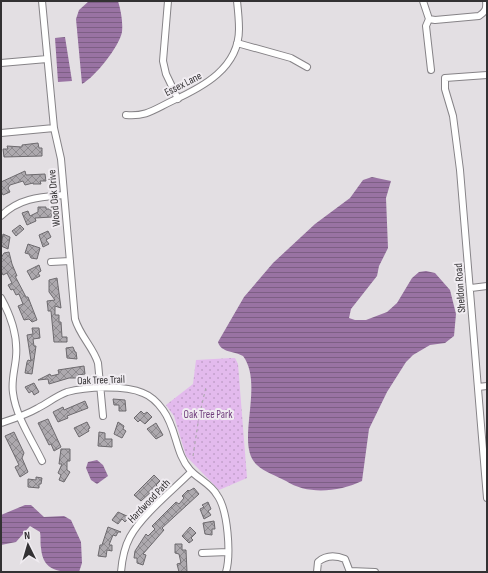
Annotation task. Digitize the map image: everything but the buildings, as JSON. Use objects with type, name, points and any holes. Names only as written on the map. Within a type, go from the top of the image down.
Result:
[{"type":"street","name":"Wood Oak Drive","points":[[42,1],[54,128],[61,159],[75,319],[81,334],[96,357],[103,416]]},
{"type":"street","points":[[168,1],[163,61],[166,74],[178,99]]},
{"type":"street","name":"Essex Lane","points":[[126,114],[140,116],[205,86],[219,74],[231,57],[237,43],[239,29],[237,1]]},
{"type":"street","points":[[423,1],[429,19],[426,26],[431,70]]},
{"type":"street","points":[[429,19],[435,20],[479,16],[484,12],[486,1]]},
{"type":"street","points":[[237,43],[291,58],[307,67]]},
{"type":"street","points":[[1,62],[47,59]]},
{"type":"street","name":"Sheldon Road","points":[[487,75],[445,78],[445,89],[453,116],[460,170],[471,288],[487,498]]},
{"type":"street","points":[[1,133],[54,128]]},
{"type":"street","points":[[1,216],[10,208],[28,199],[64,195]]},
{"type":"street","points":[[51,262],[70,261]]},
{"type":"street","points":[[471,288],[487,286]]},
{"type":"street","points":[[1,298],[13,322],[15,333],[16,356],[12,385],[14,401],[42,462]]},
{"type":"street","points":[[478,387],[487,386]]},
{"type":"street","name":"Oak Tree Trail","points":[[1,423],[20,416],[68,392],[100,389],[131,390],[142,393],[154,400],[170,420],[178,450],[191,472],[217,494],[223,505],[228,552],[226,572]]},
{"type":"street","name":"Hardwood Path","points":[[121,572],[122,558],[131,536],[140,523],[191,472]]},
{"type":"street","points":[[202,553],[228,552]]},
{"type":"street","points":[[317,572],[318,562],[325,557],[331,556],[345,559],[350,571],[375,572]]},
{"type":"path","points":[[193,456],[199,417],[206,387]]},
{"type":"green space","name":"Oak Tree Park","points":[[235,358],[238,364],[247,478],[219,490],[186,456],[174,416],[166,405],[193,384],[196,360]]},
{"type":"shaded area","points":[[89,1],[118,1],[122,16],[122,32],[106,61],[82,84],[76,19],[79,10]]},
{"type":"shaded area","points":[[65,37],[72,81],[58,82],[55,38]]},
{"type":"shaded area","points":[[372,177],[391,181],[386,198],[388,248],[379,266],[377,276],[351,309],[349,318],[355,320],[366,320],[387,312],[397,303],[412,278],[419,272],[426,271],[435,273],[450,290],[456,314],[454,336],[445,343],[430,345],[413,355],[406,362],[387,392],[369,429],[362,481],[333,490],[313,490],[294,485],[263,470],[257,465],[251,456],[248,444],[251,398],[249,368],[243,356],[225,350],[218,342],[244,297],[273,263],[315,224],[350,198],[363,180]]},
{"type":"shaded area","points":[[97,460],[103,465],[108,476],[97,484],[91,480],[86,468],[88,462]]},
{"type":"shaded area","points":[[25,505],[31,505],[44,517],[64,516],[71,520],[81,542],[82,563],[79,572],[59,571],[49,566],[42,556],[40,532],[30,526],[16,542],[1,545],[1,515]]}]
